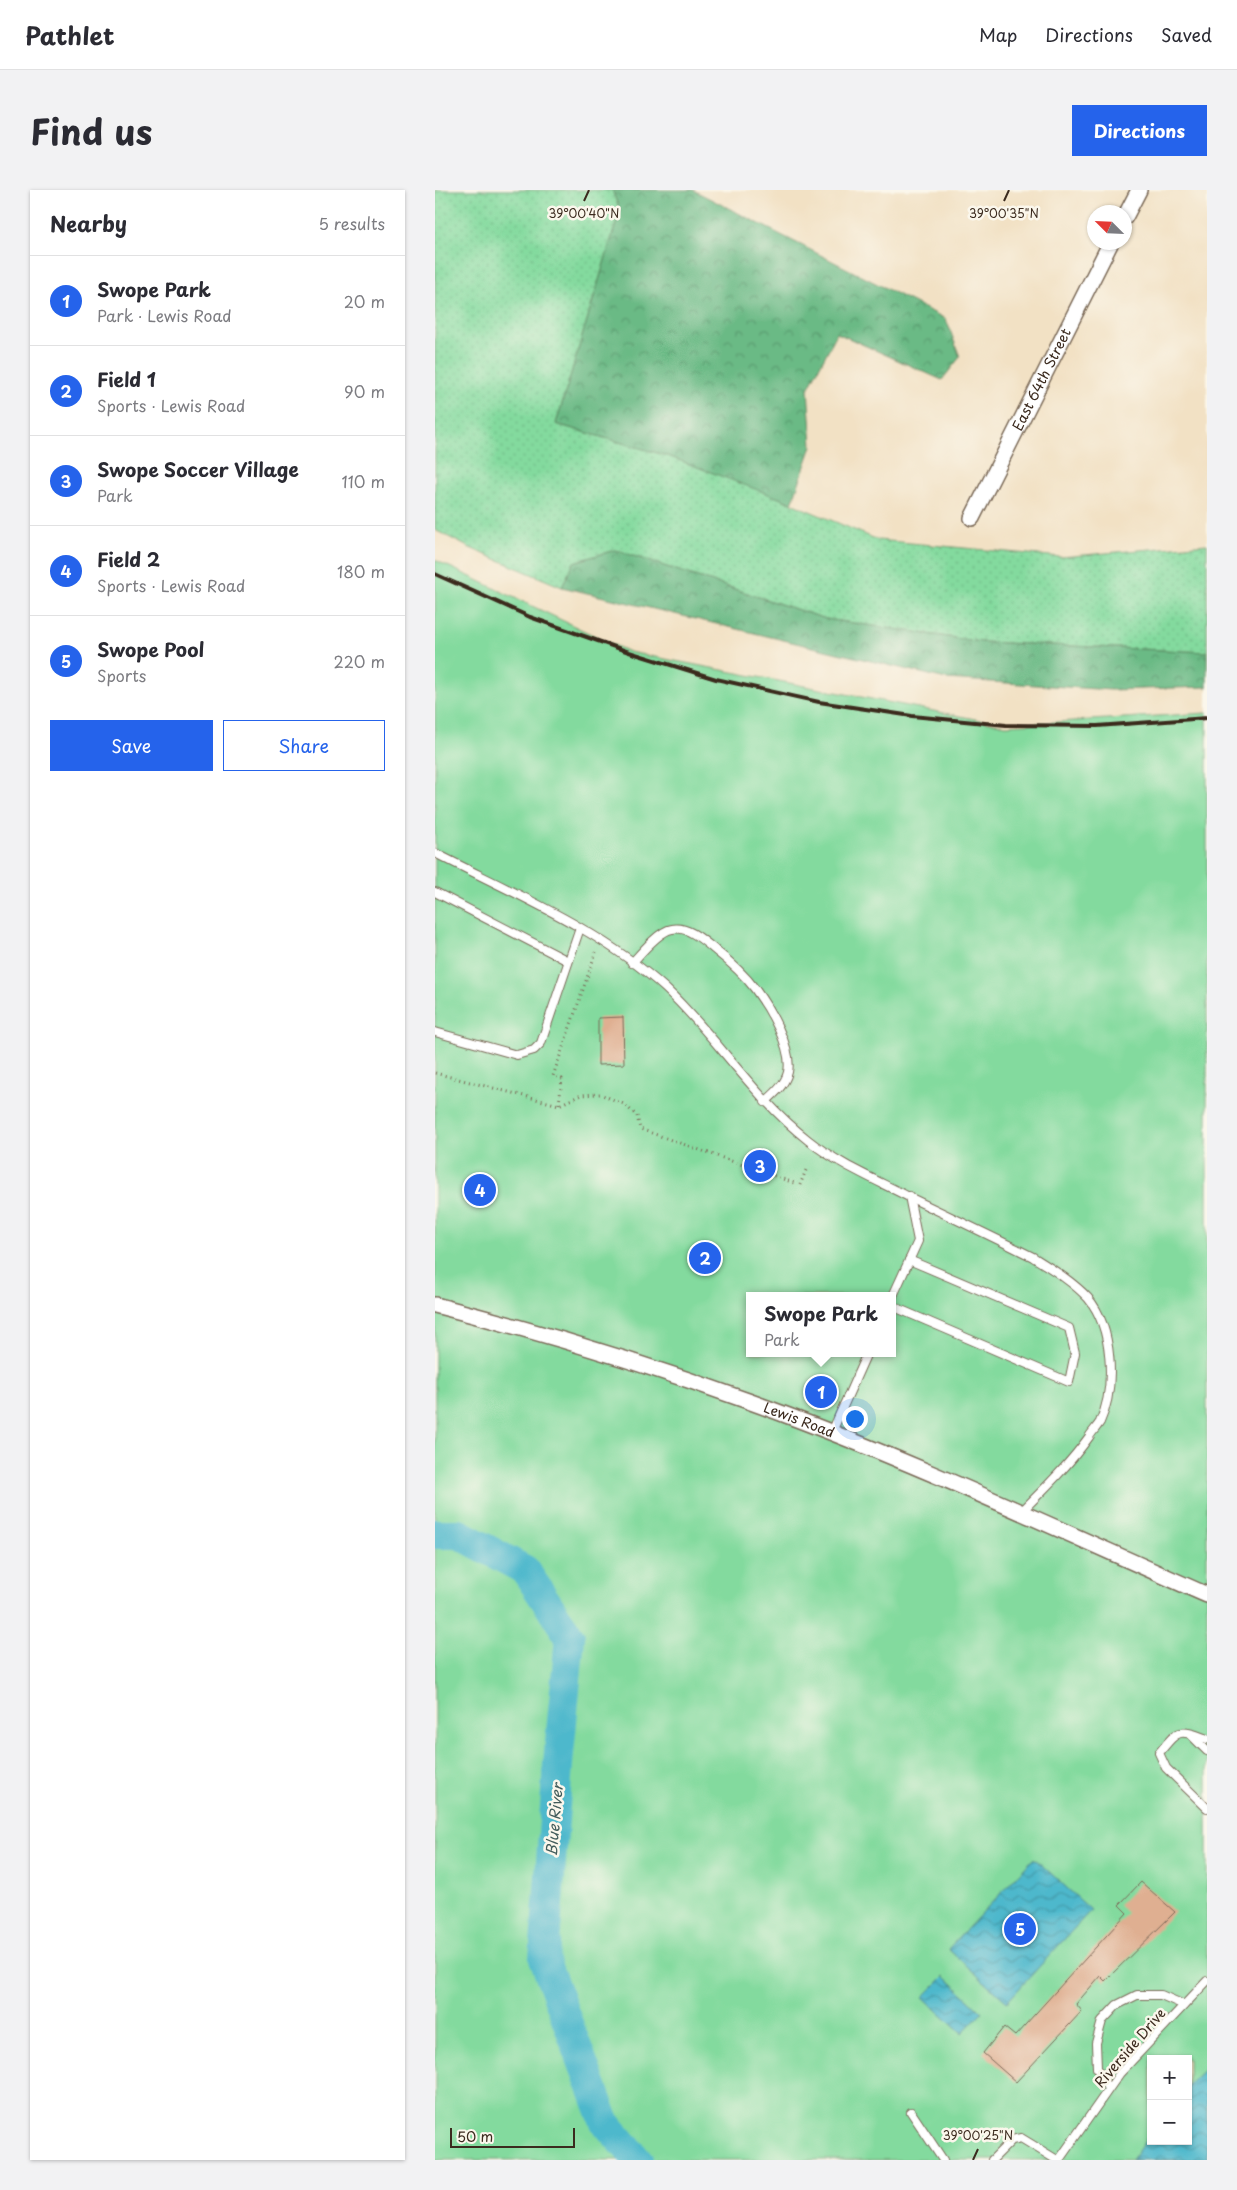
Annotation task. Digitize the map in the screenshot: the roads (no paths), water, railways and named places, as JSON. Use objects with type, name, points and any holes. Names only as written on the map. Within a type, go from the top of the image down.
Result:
[{"type":"street","points":[[1131,205],[1139,190]]},
{"type":"street","name":"East 64th Street","points":[[972,518],[1107,250]]},
{"type":"street","name":"Lewis Road","points":[[435,1305],[525,1328],[749,1401],[1020,1513],[1207,1595]]},
{"type":"lane","points":[[435,853],[579,928],[602,941],[632,963],[665,989],[714,1040],[765,1102],[809,1141],[859,1172],[1033,1257],[1060,1274],[1088,1299],[1104,1328],[1111,1361],[1108,1390],[1100,1422],[1074,1458],[1020,1513]]},
{"type":"lane","points":[[435,892],[569,961]]},
{"type":"lane","points":[[435,1032],[517,1055],[533,1050],[541,1043],[579,928]]},
{"type":"lane","points":[[632,963],[647,946],[670,929],[682,928],[701,939],[731,963],[755,988],[774,1020],[787,1050],[788,1074],[780,1089],[765,1102]]},
{"type":"lane","points":[[895,1292],[918,1241],[909,1196]]},
{"type":"lane","points":[[896,1308],[1069,1382],[1075,1353],[1069,1328],[909,1260]]},
{"type":"lane","points":[[831,1434],[865,1357]]},
{"type":"lane","points":[[1207,1739],[1187,1732],[1175,1734],[1159,1754],[1166,1768],[1207,1808]]},
{"type":"lane","points":[[1187,1732],[1207,1751]]},
{"type":"lane","name":"Riverside Drive","points":[[1058,2160],[1120,2073],[1207,1981]]},
{"type":"lane","points":[[1108,2090],[1097,2068],[1096,2043],[1102,2021],[1117,2005],[1137,1995],[1161,1995],[1184,2005]]},
{"type":"lane","points":[[911,2112],[943,2160]]},
{"type":"lane","points":[[992,2160],[1012,2140],[1021,2138],[1058,2160]]},
{"type":"water","points":[[1034,1858],[1091,1910],[1007,2002],[948,1949]]},
{"type":"water","points":[[944,1976],[982,2012],[962,2033],[923,1997]]},
{"type":"water","points":[[1207,2067],[1207,2160],[1132,2160],[1147,2138],[1147,2145],[1192,2145],[1192,2081]]},
{"type":"waterway","name":"Blue River","points":[[435,1534],[459,1534],[525,1570],[570,1637],[558,1764],[544,1959],[605,2122],[638,2160]]},
{"type":"railway","points":[[435,574],[530,617],[629,652],[716,679],[819,702],[912,716],[1006,725],[1097,726],[1207,718]]},
{"type":"place","name":"Swope Soccer Village","points":[[760,1166]]},
{"type":"place","name":"Field 2","points":[[480,1190]]},
{"type":"place","name":"Field 1","points":[[705,1258]]},
{"type":"place","name":"Swope Park","points":[[821,1392]]},
{"type":"place","name":"Swope Pool","points":[[1020,1929]]}]
